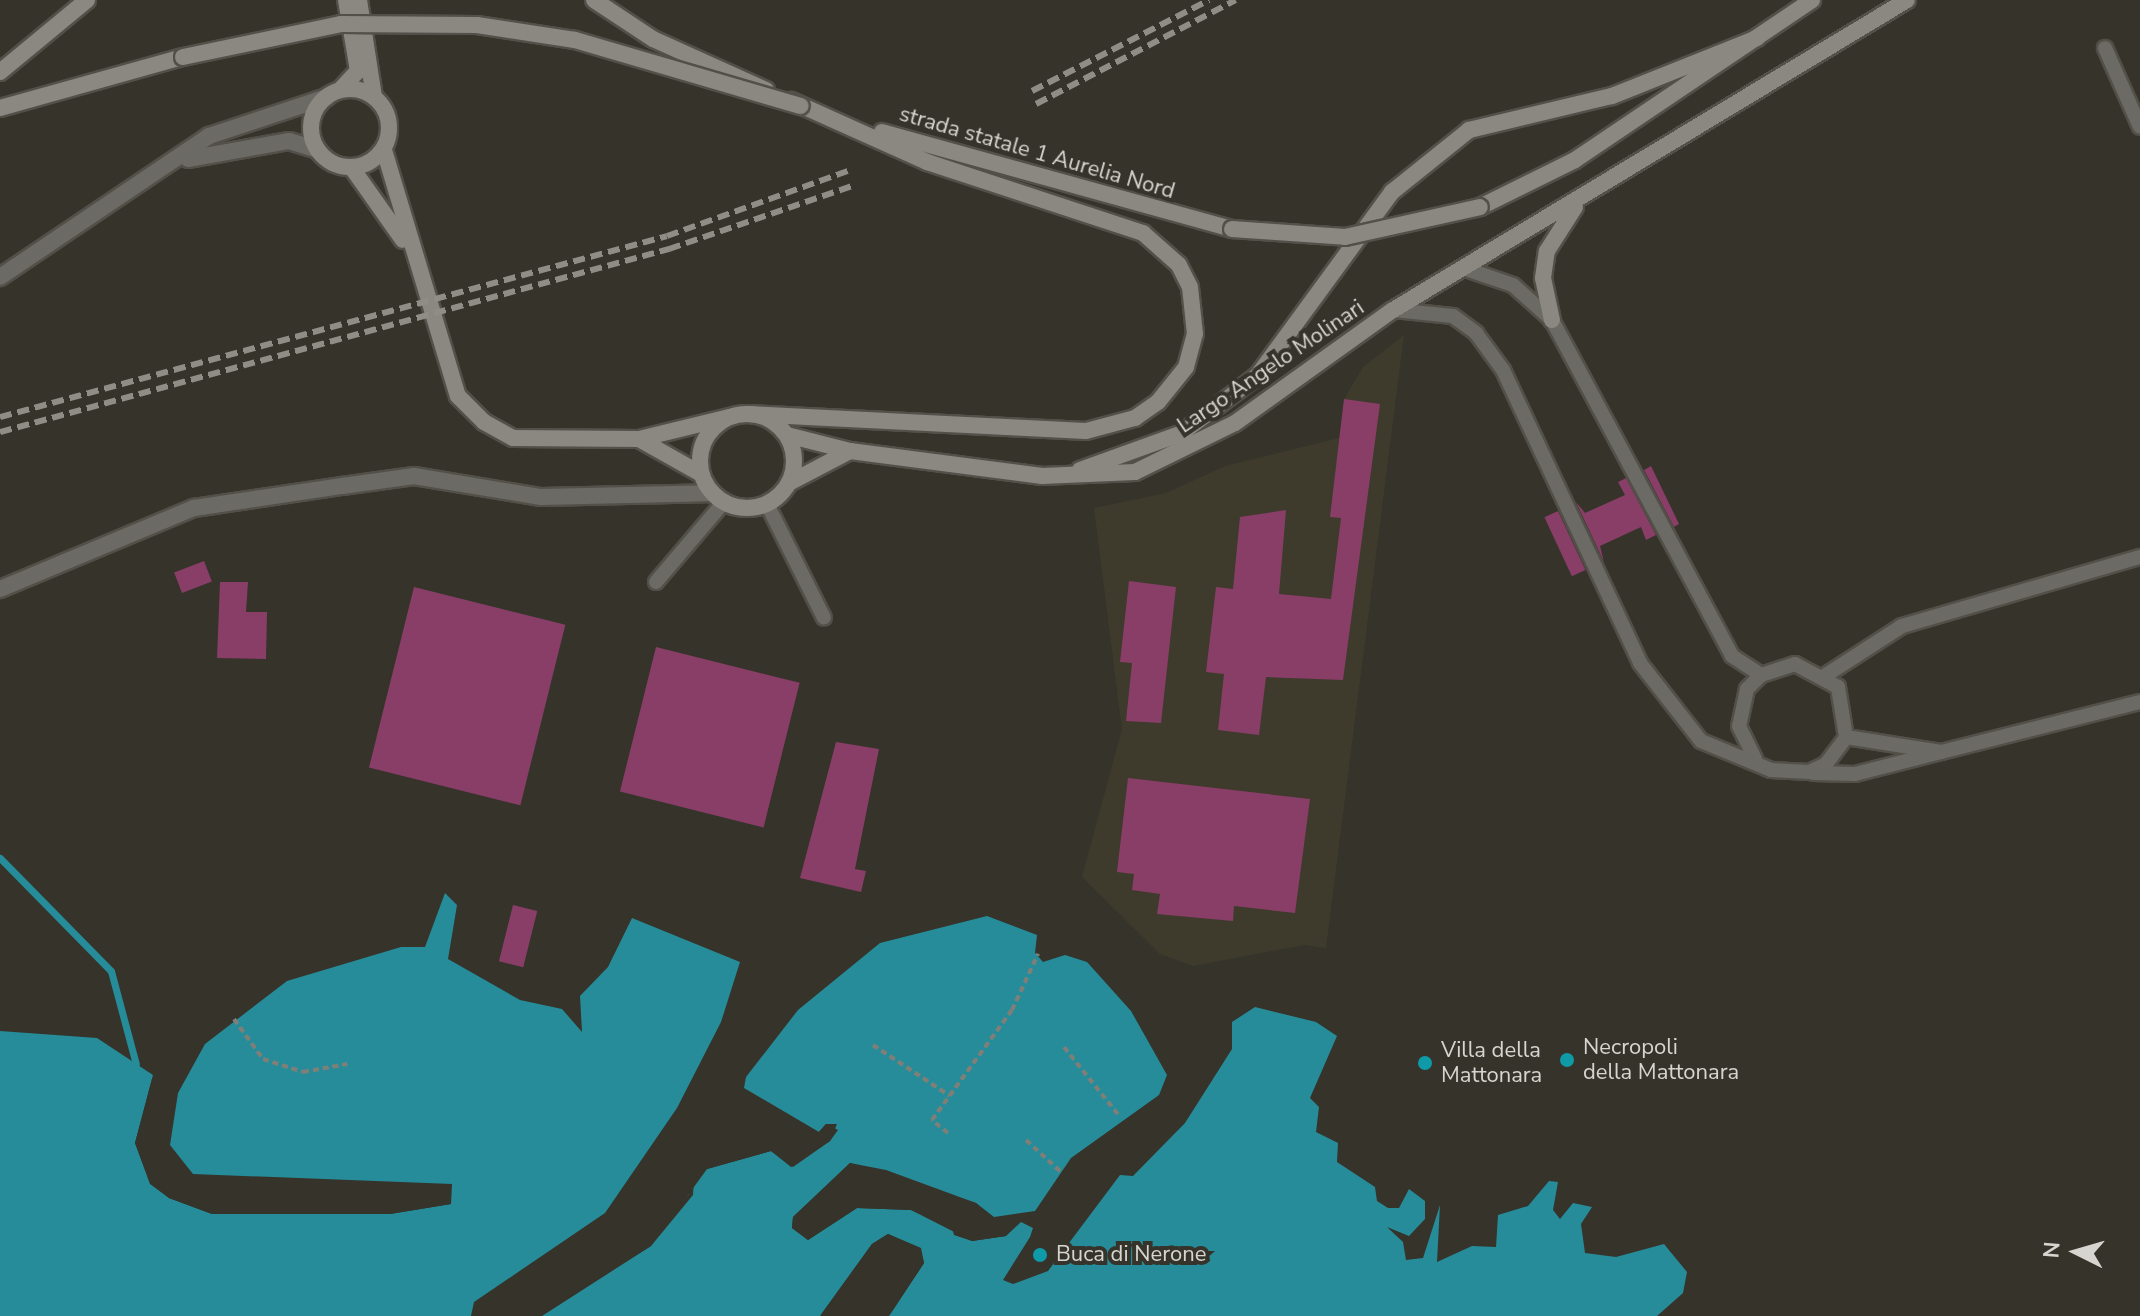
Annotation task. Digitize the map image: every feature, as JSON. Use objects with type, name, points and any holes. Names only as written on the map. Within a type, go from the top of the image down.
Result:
[{"type":"main road","points":[[0,72],[87,0]]},
{"type":"main road","points":[[346,0],[358,71],[334,94],[311,128],[318,150],[352,168],[408,248]]},
{"type":"main road","points":[[359,0],[374,97],[388,116],[384,150],[408,248],[458,396],[484,422],[513,438],[639,439],[748,414],[1086,431],[1135,418],[1158,402],[1192,349],[1190,287],[1166,248],[1143,233],[927,162],[653,39],[594,0]]},
{"type":"main road","points":[[748,414],[787,435],[850,451],[1042,476],[1133,456],[1220,407],[1304,320],[1398,185],[1469,130],[1612,96],[1757,38],[1812,0]]},
{"type":"main road","name":"Largo Angelo Molinari","points":[[1042,476],[1135,472],[1189,451],[1393,310],[1469,270],[1576,205],[1696,123],[1907,0]]},
{"type":"main road","points":[[0,108],[183,57],[341,24],[477,25],[575,40],[801,106]]},
{"type":"main road","name":"strada statale 1 Aurelia Nord","points":[[830,117],[1232,229],[1345,237],[1480,207],[1575,160],[1757,38]]},
{"type":"main road","points":[[334,94],[374,97]]},
{"type":"main road","points":[[352,168],[384,150]]},
{"type":"main road","points":[[1552,320],[1543,278],[1547,251],[1576,205]]},
{"type":"main road","points":[[701,474],[707,434],[729,417]]},
{"type":"main road","points":[[787,435],[794,467],[789,483]]},
{"type":"main road","points":[[639,439],[701,474],[718,498],[767,504],[789,483],[850,451]]},
{"type":"street","points":[[0,277],[209,136],[334,94]]},
{"type":"street","points":[[164,169],[254,145],[289,141],[318,150]]},
{"type":"street","points":[[0,589],[194,508],[414,476],[541,497],[718,498]]},
{"type":"lane","points":[[2105,48],[2140,127]]},
{"type":"lane","points":[[1469,270],[1513,285],[1552,320],[1732,656],[1761,675]]},
{"type":"lane","points":[[1393,310],[1428,308],[1476,333],[1503,370],[1640,663],[1701,741],[1755,759],[1790,775],[1809,772],[1855,774],[2140,702]]},
{"type":"lane","points":[[656,582],[718,498]]},
{"type":"lane","points":[[767,504],[824,618]]},
{"type":"lane","points":[[1826,675],[1902,626],[2140,557]]},
{"type":"lane","points":[[1755,759],[1739,726],[1747,689],[1761,675],[1795,664],[1826,675],[1846,703],[1846,737],[1826,764],[1809,772]]},
{"type":"lane","points":[[1846,737],[1941,752]]},
{"type":"path","points":[[948,1133],[932,1120],[1012,1010],[1038,954]]},
{"type":"path","points":[[234,1019],[263,1059],[303,1072],[347,1064]]},
{"type":"path","points":[[873,1045],[950,1096]]},
{"type":"path","points":[[1064,1047],[1120,1117]]},
{"type":"path","points":[[1026,1140],[1061,1172]]},
{"type":"shaded area","points":[[1404,335],[1326,948],[1304,945],[1193,966],[1160,954],[1082,877],[1122,729],[1094,508],[1166,493],[1225,466],[1339,438],[1344,399],[1363,367]]},
{"type":"water","points":[[445,893],[457,905],[448,959],[520,1000],[562,1009],[582,1032],[580,996],[608,967],[632,918],[740,962],[721,1022],[677,1108],[605,1213],[474,1302],[471,1316],[0,1316],[0,1031],[97,1038],[153,1075],[135,1143],[150,1183],[169,1198],[212,1214],[390,1214],[451,1204],[452,1184],[193,1174],[170,1145],[178,1093],[205,1044],[287,981],[401,947],[425,947]]},
{"type":"water","points":[[987,916],[1037,935],[1035,953],[1043,962],[1065,955],[1087,962],[1131,1011],[1167,1075],[1159,1095],[1071,1158],[1035,1211],[994,1217],[976,1203],[850,1163],[793,1217],[792,1228],[808,1240],[857,1208],[911,1210],[951,1224],[954,1235],[972,1241],[1006,1236],[1021,1222],[1033,1228],[1003,1280],[1013,1284],[1048,1271],[1120,1175],[1133,1176],[1185,1123],[1232,1049],[1232,1022],[1255,1007],[1316,1022],[1337,1036],[1310,1098],[1319,1107],[1316,1132],[1338,1143],[1337,1162],[1375,1187],[1377,1201],[1388,1208],[1399,1208],[1409,1189],[1425,1201],[1425,1219],[1409,1236],[1387,1227],[1403,1242],[1406,1260],[1423,1258],[1440,1205],[1437,1262],[1472,1246],[1496,1247],[1498,1215],[1528,1206],[1549,1181],[1558,1182],[1553,1210],[1560,1219],[1573,1203],[1592,1207],[1581,1224],[1585,1253],[1616,1257],[1664,1244],[1687,1272],[1683,1293],[1657,1316],[889,1316],[924,1263],[920,1248],[888,1234],[872,1244],[820,1316],[542,1316],[651,1246],[707,1169],[771,1151],[791,1167],[830,1141],[838,1130],[826,1124],[819,1132],[744,1088],[746,1077],[798,1010],[880,943]]},
{"type":"pier","points":[[153,1075],[139,1143],[153,1181],[171,1194],[213,1210],[390,1210],[447,1200],[448,1190],[451,1204],[390,1214],[212,1214],[169,1198],[150,1184],[135,1143]]},
{"type":"pier","points":[[826,1124],[837,1124],[830,1141],[793,1167],[771,1151],[707,1169],[694,1179],[693,1195],[651,1246],[538,1316],[648,1243],[689,1194],[690,1177],[705,1166],[771,1147],[791,1160],[827,1138],[833,1128],[816,1135]]},
{"type":"pier","points":[[850,1163],[886,1170],[976,1203],[995,1221],[974,1206],[851,1167],[797,1218],[808,1235],[857,1204],[911,1206],[952,1220],[957,1232],[972,1237],[992,1230],[1006,1236],[972,1241],[911,1210],[857,1208],[808,1240],[792,1228],[793,1217]]},
{"type":"pier","points":[[888,1234],[921,1248],[924,1263],[889,1316],[920,1263],[917,1250],[888,1238],[820,1316],[872,1244]]},
{"type":"building","points":[[1344,399],[1380,404],[1343,680],[1266,677],[1259,735],[1218,730],[1224,674],[1206,672],[1216,587],[1233,589],[1240,517],[1286,510],[1279,594],[1331,599],[1341,518],[1330,517]]},
{"type":"building","points":[[1651,466],[1679,524],[1674,527],[1644,470]]},
{"type":"building","points":[[1626,478],[1656,535],[1646,540],[1641,527],[1600,546],[1604,562],[1576,502],[1585,513],[1625,495],[1618,482]]},
{"type":"building","points":[[1558,511],[1585,570],[1572,576],[1544,517]]},
{"type":"building","points":[[204,561],[212,582],[182,593],[174,572]]},
{"type":"building","points":[[1129,581],[1176,587],[1161,723],[1126,721],[1132,663],[1120,662]]},
{"type":"building","points":[[220,582],[248,582],[246,612],[267,612],[266,659],[217,658]]},
{"type":"building","points":[[414,587],[565,625],[520,805],[369,767]]},
{"type":"building","points":[[656,647],[800,683],[764,827],[620,792]]},
{"type":"building","points":[[836,742],[879,749],[855,869],[866,871],[861,892],[800,878]]},
{"type":"building","points":[[1128,778],[1310,799],[1295,913],[1234,906],[1233,921],[1157,914],[1160,894],[1132,890],[1134,874],[1117,872]]},
{"type":"building","points":[[513,905],[537,911],[523,967],[499,961]]},
{"type":"waterway","points":[[0,858],[111,971],[136,1064]]},
{"type":"railway","points":[[1032,91],[1209,0]]},
{"type":"railway","points":[[1036,104],[1236,0]]},
{"type":"railway","points":[[0,417],[667,236],[848,171]]},
{"type":"railway","points":[[0,432],[669,249],[852,186]]},
{"type":"place","name":"Necropoli della Mattonara","points":[[1567,1060]]},
{"type":"place","name":"Villa della Mattonara","points":[[1425,1063]]},
{"type":"place","name":"Buca di Nerone","points":[[1040,1255]]}]
